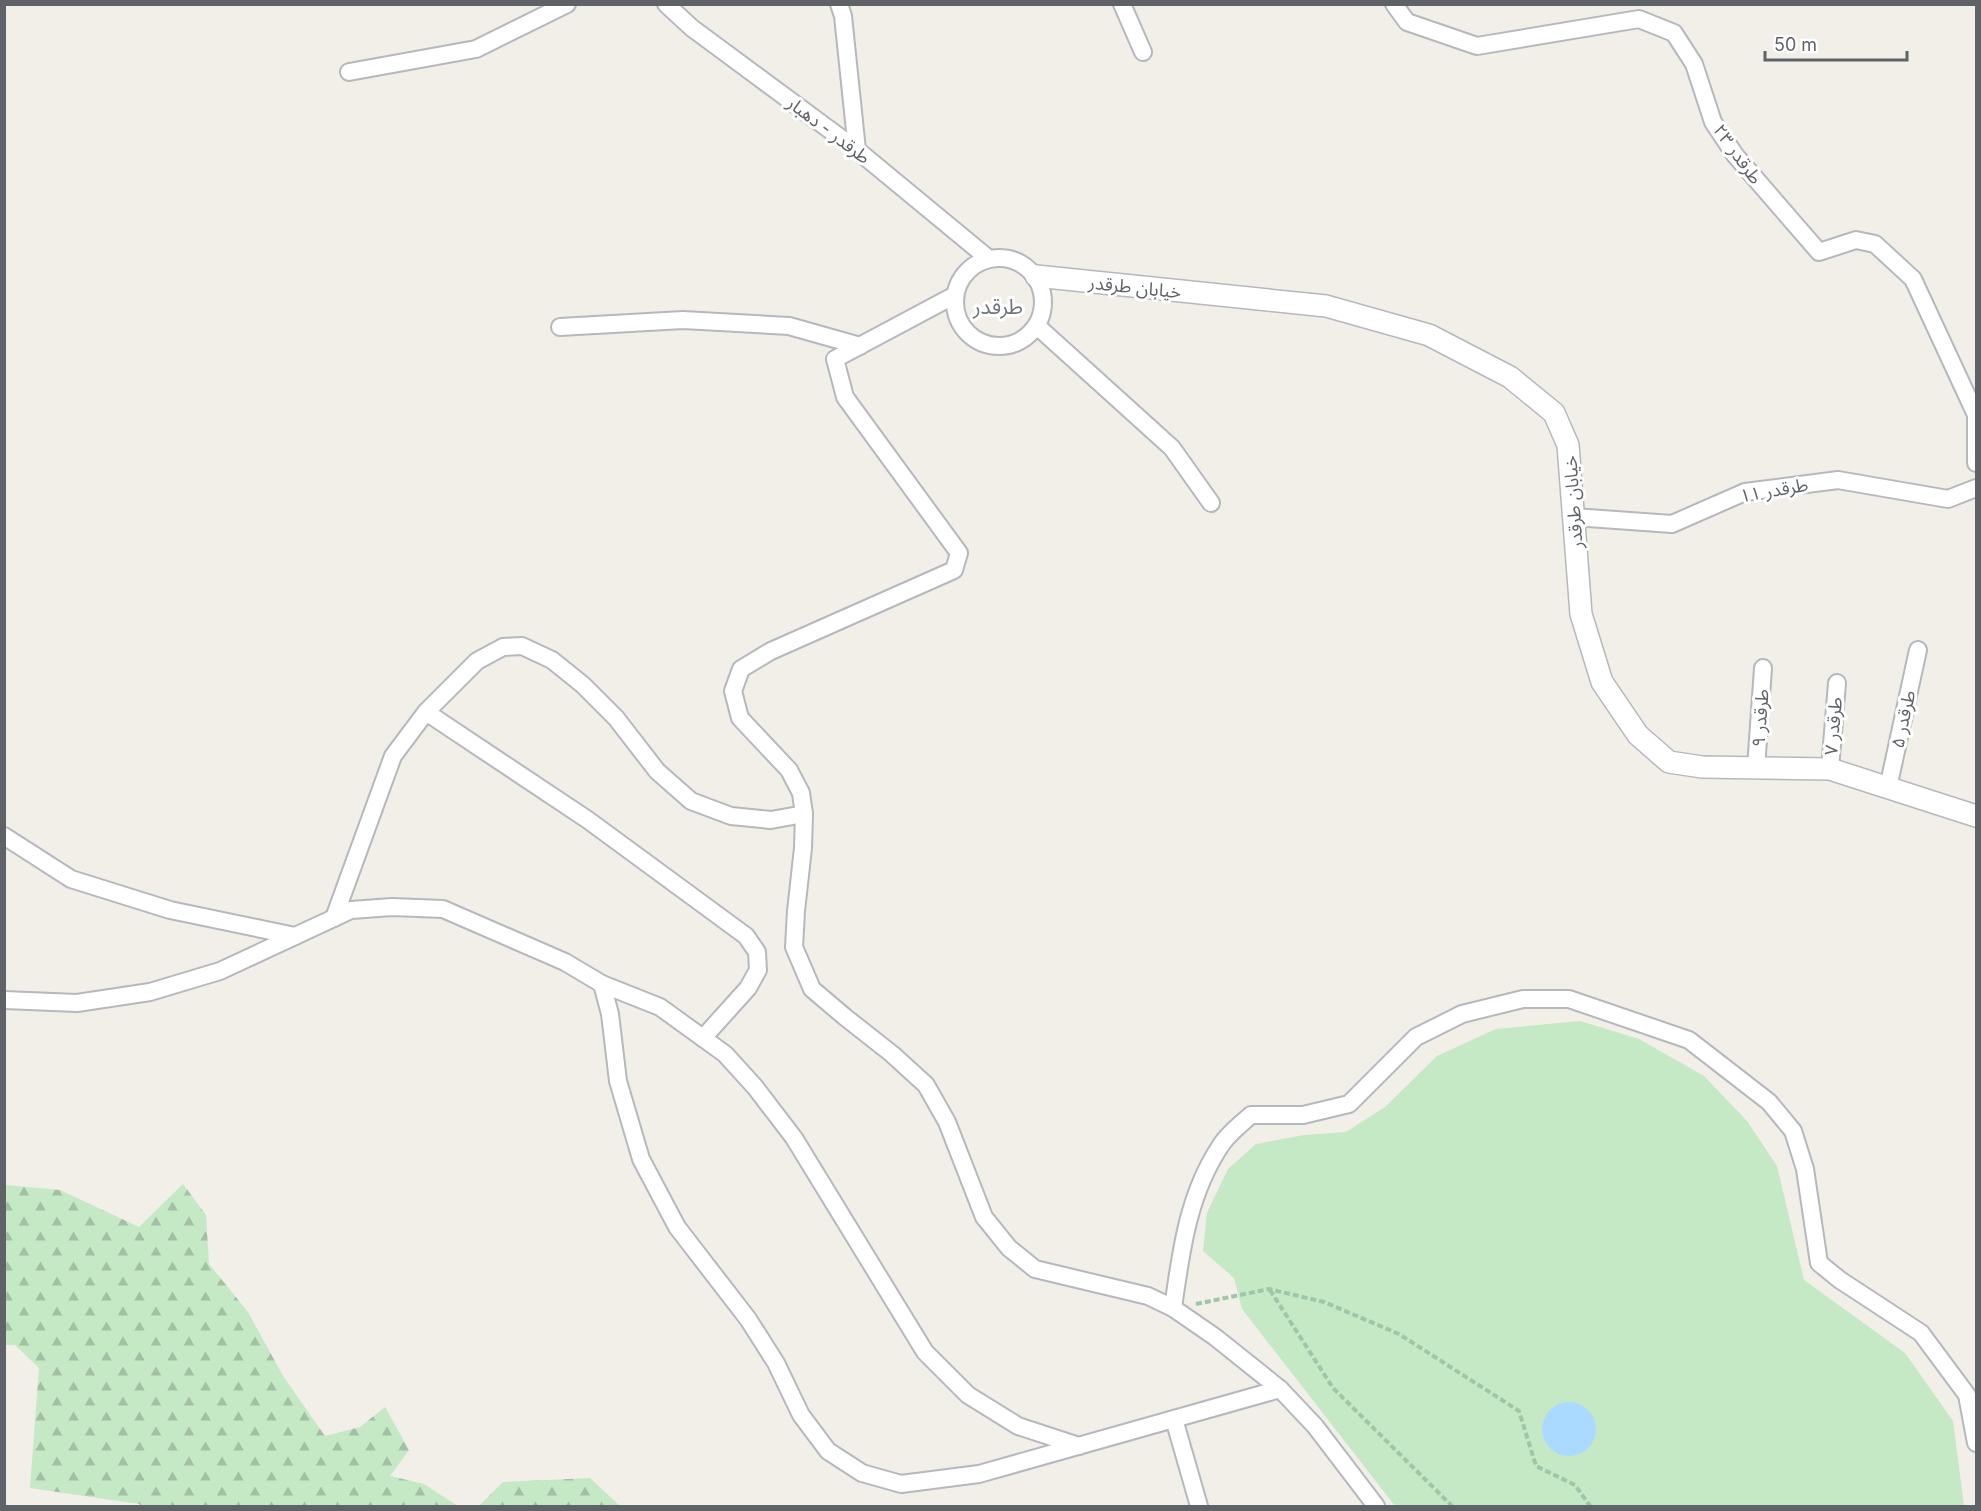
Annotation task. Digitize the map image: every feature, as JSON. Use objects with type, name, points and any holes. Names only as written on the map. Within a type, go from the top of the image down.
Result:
[{"type":"street","points":[[349,72],[476,50],[567,4]]},
{"type":"street","name":"طرقدر - دهبار","points":[[666,4],[692,28],[857,150],[989,259]]},
{"type":"street","points":[[839,4],[843,16],[857,150]]},
{"type":"street","points":[[1122,4],[1143,52]]},
{"type":"street","name":"طرقدر ۲۳","points":[[1394,4],[1407,22],[1478,46],[1639,19],[1674,33],[1694,64],[1713,122],[1735,155],[1820,252],[1856,240],[1875,244],[1913,279],[1976,415],[1977,463]]},
{"type":"street","points":[[1007,258],[1023,264],[1036,276],[1043,292],[1043,310],[1037,326],[1025,339],[1009,346],[992,346],[975,340],[963,328],[956,312],[955,295],[961,278],[973,266],[989,259],[1007,258]]},
{"type":"street","name":"خیابان طرقدر","points":[[1036,276],[1326,306],[1429,334],[1510,377],[1554,413],[1568,445],[1581,614],[1602,682],[1638,735],[1669,762],[1702,766],[1830,769],[1977,816]]},
{"type":"street","points":[[955,295],[835,359],[845,397],[959,553],[954,570],[771,651],[741,669],[733,691],[740,718],[789,770],[801,793],[804,814],[794,947],[812,988],[892,1053],[926,1085],[947,1122],[984,1217],[1009,1248],[1035,1269],[1148,1296],[1173,1308],[1215,1337],[1280,1389],[1315,1426],[1376,1506]]},
{"type":"street","points":[[560,327],[683,320],[789,326],[860,346]]},
{"type":"street","points":[[1037,326],[1172,448],[1211,503]]},
{"type":"street","name":"طرقدر ۱۱","points":[[1574,518],[1672,524],[1745,492],[1838,480],[1948,499],[1977,488]]},
{"type":"street","points":[[334,918],[393,756],[426,712],[477,661],[503,647],[522,645],[552,660],[583,685],[616,718],[657,771],[691,801],[730,816],[771,820],[804,814]]},
{"type":"street","name":"طرقدر ۵","points":[[1888,788],[1918,650]]},
{"type":"street","name":"طرقدر ۹","points":[[1756,768],[1763,668]]},
{"type":"street","name":"طرقدر ۷","points":[[1830,769],[1837,683]]},
{"type":"street","points":[[426,712],[588,820],[746,936],[757,952],[758,970],[748,988],[703,1038]]},
{"type":"street","points":[[4,836],[71,879],[170,910],[295,936]]},
{"type":"street","points":[[4,1000],[77,1003],[150,992],[220,971],[351,910],[392,906],[443,909],[565,962],[602,984],[660,1007],[725,1054],[755,1087],[794,1138],[925,1352],[968,1395],[1018,1426],[1079,1446]]},
{"type":"street","points":[[602,984],[610,1014],[618,1081],[641,1159],[677,1227],[748,1319],[776,1364],[801,1415],[828,1451],[862,1473],[901,1484],[979,1474],[1280,1389]]},
{"type":"street","points":[[1173,1308],[1183,1235],[1198,1185],[1222,1143],[1251,1115],[1303,1115],[1349,1104],[1416,1037],[1462,1014],[1523,999],[1569,999],[1689,1040],[1769,1102],[1794,1131],[1804,1169],[1819,1263],[1840,1280],[1921,1333],[1967,1395],[1977,1443]]},
{"type":"street","points":[[1173,1419],[1199,1506]]},
{"type":"path","points":[[1269,1289],[1333,1388],[1452,1506]]},
{"type":"path","points":[[1173,1308],[1269,1289],[1324,1302],[1399,1334],[1519,1411],[1536,1466],[1575,1485],[1590,1506]]},
{"type":"green space","points":[[1580,1021],[1639,1039],[1704,1076],[1747,1121],[1777,1166],[1804,1280],[1905,1353],[1953,1421],[1964,1506],[1395,1506],[1242,1309],[1234,1278],[1203,1251],[1207,1213],[1228,1169],[1256,1144],[1304,1135],[1346,1132],[1385,1107],[1437,1056],[1496,1029]]},
{"type":"green space","points":[[183,1184],[206,1215],[209,1264],[248,1312],[283,1376],[325,1436],[360,1427],[385,1407],[409,1450],[390,1476],[424,1484],[458,1506],[141,1506],[30,1488],[39,1368],[15,1345],[5,1345],[5,1185],[60,1190],[139,1227]]},
{"type":"green space","points":[[590,1478],[620,1506],[479,1506],[503,1482]]},
{"type":"water","points":[[1564,1402],[1574,1402],[1584,1406],[1592,1414],[1596,1429],[1592,1444],[1584,1452],[1574,1456],[1564,1456],[1554,1452],[1546,1444],[1542,1434],[1542,1424],[1546,1414],[1554,1406]]},
{"type":"district","name":"طرقدر","points":[[998,306]]}]
